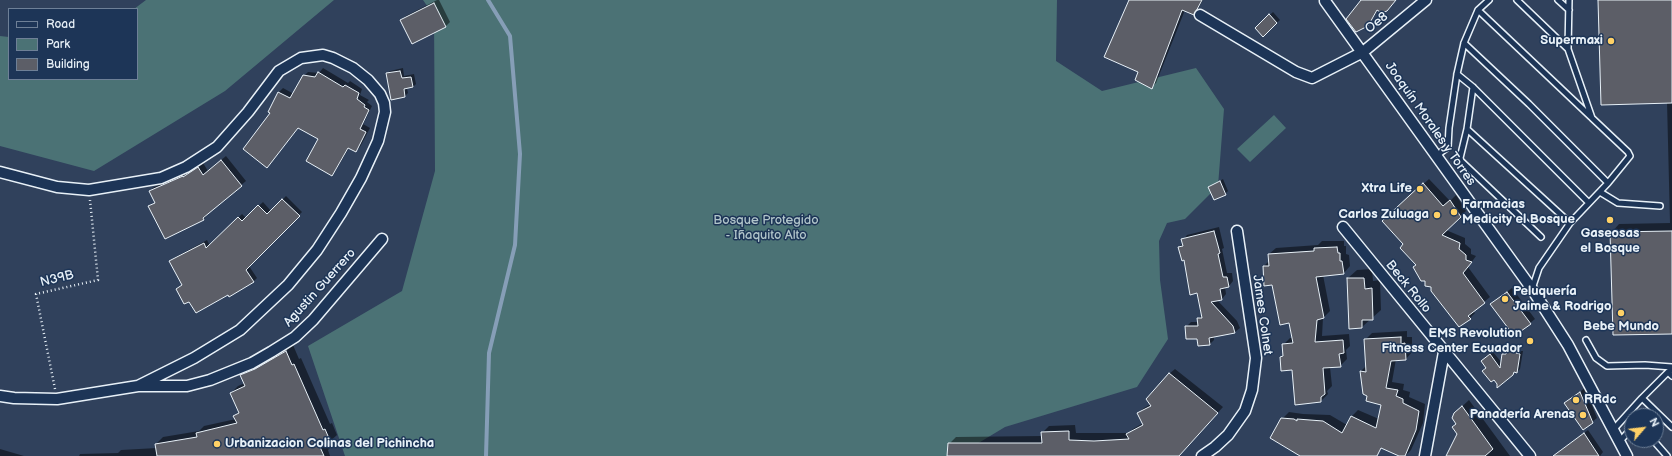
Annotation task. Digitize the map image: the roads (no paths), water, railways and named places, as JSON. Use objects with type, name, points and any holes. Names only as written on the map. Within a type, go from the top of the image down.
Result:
[{"type":"street","name":"Oe8","points":[[1200,15],[1312,78],[1363,52],[1426,0]]},
{"type":"street","name":"Joaquín Morales y Torres","points":[[1325,1],[1532,289],[1568,345],[1627,456]]},
{"type":"street","points":[[0,172],[57,187],[89,190],[161,178],[186,167],[217,147],[248,112],[279,71],[301,58],[323,56],[333,58],[353,68],[368,80],[380,94],[384,103],[385,112],[378,140],[361,178],[341,214],[317,250],[288,285],[240,330],[194,358],[138,386],[57,399],[14,398],[0,396]]},
{"type":"street","name":"Beck Rollo","points":[[1343,227],[1530,456]]},
{"type":"street","name":"James Colnet","points":[[1202,456],[1228,435],[1245,411],[1252,390],[1256,358],[1237,230]]},
{"type":"street","name":"Agustin Guerrero","points":[[138,386],[187,386],[210,380],[252,363],[271,352],[295,337],[313,320],[382,239]]},
{"type":"street","points":[[1425,456],[1444,352]]},
{"type":"lane","points":[[1436,156],[1448,147],[1449,128],[1457,74],[1464,43],[1478,10],[1489,0]]},
{"type":"lane","points":[[1517,0],[1568,49]]},
{"type":"lane","points":[[1558,0],[1569,10]]},
{"type":"lane","points":[[1569,0],[1568,49],[1592,118]]},
{"type":"lane","points":[[1478,10],[1630,155],[1608,183],[1570,223],[1539,268],[1532,289]]},
{"type":"lane","points":[[1464,43],[1529,104],[1608,183]]},
{"type":"lane","points":[[1457,74],[1473,87],[1589,203]]},
{"type":"lane","points":[[1473,87],[1467,129],[1460,158],[1461,161],[1541,237]]},
{"type":"lane","points":[[1467,129],[1570,223]]},
{"type":"lane","points":[[1600,192],[1618,203],[1660,206]]},
{"type":"lane","points":[[1586,340],[1596,358],[1607,366],[1645,365],[1671,370]]},
{"type":"lane","points":[[1613,430],[1642,398],[1671,370]]},
{"type":"lane","points":[[1671,370],[1672,376]]},
{"type":"lane","points":[[1642,398],[1672,427]]},
{"type":"lane","points":[[1619,442],[1624,437]]},
{"type":"lane","points":[[1660,448],[1667,456]]},
{"type":"waterway","points":[[486,456],[489,353],[515,245],[520,154],[510,36],[488,0]]},
{"type":"place","name":"Supermaxi","points":[[1611,41]]},
{"type":"place","name":"Xtra Life","points":[[1420,189]]},
{"type":"place","name":"Farmacias Medicity el Bosque","points":[[1454,212]]},
{"type":"place","name":"Carlos Zuluaga","points":[[1437,215]]},
{"type":"place","name":"Gaseosas el Bosque","points":[[1610,220]]},
{"type":"place","name":"Peluquería Jaime & Rodrigo","points":[[1505,299]]},
{"type":"place","name":"Bebe Mundo","points":[[1621,313]]},
{"type":"place","name":"EMS Revolution Fitness Center Ecuador","points":[[1530,341]]},
{"type":"place","name":"RRdc","points":[[1576,400]]},
{"type":"place","name":"Panadería Arenas","points":[[1583,415]]},
{"type":"place","name":"Urbanizacion Colinas del Pichincha","points":[[217,444]]},
{"type":"park label","name":"Bosque Protegido - Iñaquito Alto","points":[[766,228]]}]
